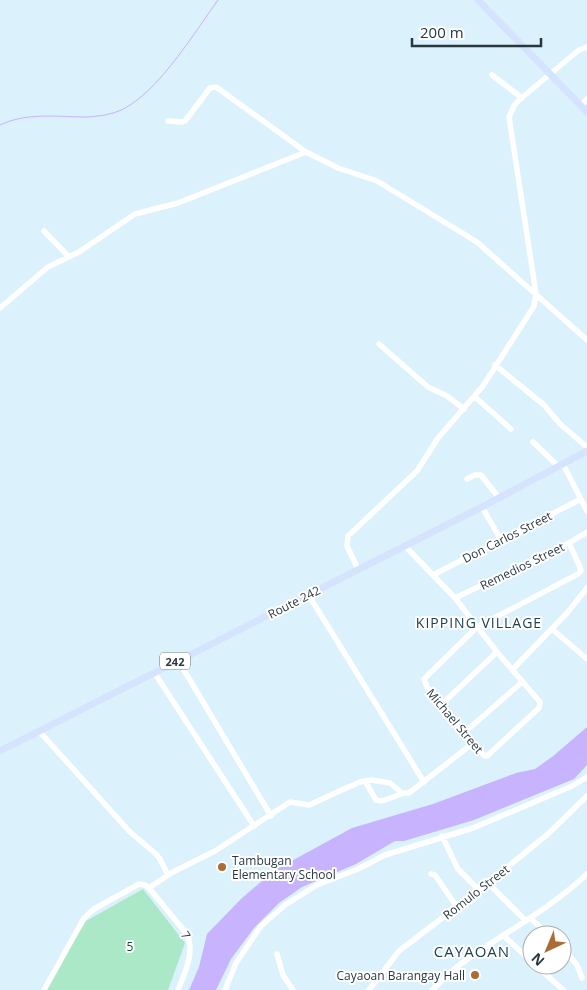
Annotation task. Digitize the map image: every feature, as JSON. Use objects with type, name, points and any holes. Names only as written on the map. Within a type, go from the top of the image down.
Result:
[{"type":"main road","points":[[478,0],[587,112]]},
{"type":"main road","name":"Route 242","points":[[0,751],[500,498],[587,451]]},
{"type":"street","points":[[358,569],[347,546],[348,536],[416,471],[438,438],[475,397],[532,311],[536,294],[509,124],[511,112],[522,98],[550,74],[579,50],[587,47]]},
{"type":"street","points":[[492,75],[522,98]]},
{"type":"street","points":[[168,121],[185,121],[210,88],[216,87],[306,152],[338,168],[372,179],[477,242],[587,340]]},
{"type":"street","points":[[580,105],[587,99]]},
{"type":"street","points":[[0,308],[48,267],[79,252],[137,213],[178,204],[306,152]]},
{"type":"street","points":[[44,231],[69,257]]},
{"type":"street","points":[[379,344],[428,387],[447,396],[464,409]]},
{"type":"street","points":[[495,365],[544,405],[557,421],[587,447]]},
{"type":"street","points":[[475,397],[511,429]]},
{"type":"street","points":[[533,442],[561,465],[587,511]]},
{"type":"street","points":[[467,479],[475,475],[481,475],[500,498]]},
{"type":"street","name":"Don Carlos Street","points":[[433,575],[581,499]]},
{"type":"street","points":[[482,507],[501,540]]},
{"type":"street","name":"Remedios Street","points":[[455,598],[569,543],[587,532]]},
{"type":"street","points":[[477,627],[578,574],[581,571],[580,567],[569,543]]},
{"type":"street","points":[[405,546],[455,598],[522,682],[464,733]]},
{"type":"street","points":[[512,670],[552,629],[587,588]]},
{"type":"street","points":[[308,594],[424,782]]},
{"type":"street","name":"Michael Street","points":[[477,627],[426,675],[424,682],[472,744],[482,754],[487,756],[540,706],[540,702],[522,682]]},
{"type":"street","points":[[552,629],[587,659]]},
{"type":"street","points":[[442,704],[497,652]]},
{"type":"street","points":[[178,660],[271,816]]},
{"type":"street","points":[[154,672],[254,826]]},
{"type":"street","points":[[39,731],[126,828],[155,853],[168,875]]},
{"type":"street","points":[[365,782],[376,800],[382,801],[409,794],[472,744]]},
{"type":"street","points":[[225,990],[236,963],[261,926],[285,905],[318,885],[358,869],[385,854],[473,828],[572,786],[587,777]]},
{"type":"street","points":[[44,990],[78,927],[89,912],[139,884],[149,888],[168,875],[215,851],[290,802],[309,805],[344,789],[365,782],[386,781],[404,794]]},
{"type":"street","name":"Romulo Street","points":[[369,990],[399,952],[488,883],[586,800]]},
{"type":"street","points":[[442,836],[458,869],[479,890]]},
{"type":"street","points":[[431,874],[436,875],[457,908]]},
{"type":"street","points":[[432,990],[457,967],[528,919],[587,874]]},
{"type":"street","points":[[488,883],[536,925]]},
{"type":"street","name":"7","points":[[149,888],[190,940],[186,970],[178,990]]},
{"type":"street","points":[[503,935],[522,953]]},
{"type":"street","points":[[277,954],[282,975],[293,990]]},
{"type":"street","points":[[572,959],[577,965],[582,978]]},
{"type":"street","points":[[547,975],[563,990]]},
{"type":"green space","name":"5","points":[[143,889],[185,943],[168,990],[44,990],[86,921]]},
{"type":"shaded area","points":[[587,727],[587,765],[574,779],[474,820],[404,841],[395,841],[356,864],[302,887],[279,903],[254,928],[231,959],[216,990],[189,990],[199,967],[207,934],[242,898],[275,870],[352,828],[433,804],[516,773],[535,769]]},
{"type":"waterway","points":[[0,125],[21,118],[31,117],[98,116],[125,108],[142,96],[166,71],[218,0]]},
{"type":"place","name":"Tambugan Elementary School","points":[[222,867]]},
{"type":"place","name":"Cayaoan Barangay Hall","points":[[475,975]]},
{"type":"district","name":"KIPPING VILLAGE","points":[[479,622]]},
{"type":"district","name":"CAYAOAN","points":[[472,951]]}]
